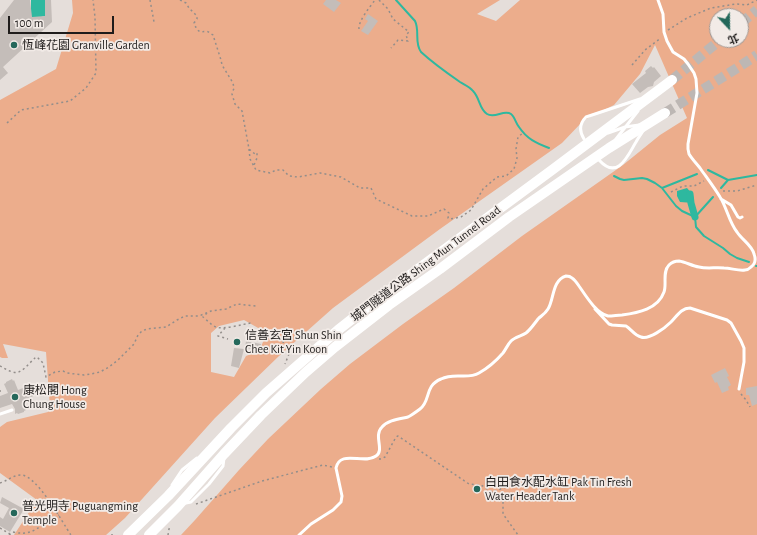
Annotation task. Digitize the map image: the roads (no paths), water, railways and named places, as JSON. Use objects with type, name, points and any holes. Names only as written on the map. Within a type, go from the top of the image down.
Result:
[{"type":"highway","name":"城門隧道公路 Shing Mun Tunnel Road","points":[[128,535],[168,496],[250,409],[338,330],[380,297],[672,80]]},
{"type":"highway","name":"城門隧道公路 Shing Mun Tunnel Road","points":[[149,535],[169,522],[178,506],[276,399],[351,334],[509,217],[609,148],[665,113]]},
{"type":"lane","points":[[299,535],[311,524],[341,502],[342,496],[336,468],[339,461],[345,458],[365,460],[379,454],[378,434],[382,426],[390,421],[410,416],[421,409],[425,404],[431,386],[439,379],[452,375],[472,376],[491,366],[512,340],[528,332],[538,319],[548,310],[556,285],[561,279],[568,276],[574,279],[594,306],[601,313],[610,316],[634,313],[647,309],[657,302],[662,296],[665,287],[667,269],[669,265],[674,262],[681,262],[700,268],[745,270],[750,268],[755,260],[751,247],[737,233],[721,198],[692,158],[688,149],[697,93],[696,76],[684,59],[673,52],[669,45],[665,35],[663,17],[658,0]]},
{"type":"lane","points":[[609,148],[649,96]]},
{"type":"lane","points":[[584,139],[580,128],[586,117],[649,96]]},
{"type":"lane","points":[[596,137],[625,127],[649,123]]},
{"type":"lane","points":[[599,160],[603,164],[610,167],[618,167],[622,164],[636,140],[649,123]]},
{"type":"lane","points":[[721,198],[731,206],[739,218],[742,217]]},
{"type":"lane","points":[[594,306],[597,312],[610,325],[626,325],[638,336],[644,338],[649,337],[668,324],[681,311],[688,308],[727,320],[731,323],[742,341],[744,348],[744,362],[739,388]]},
{"type":"lane","points":[[0,414],[12,410]]},
{"type":"waterway","points":[[396,0],[415,21],[418,44],[421,52],[460,82],[469,87],[477,97],[484,112],[490,115],[505,113],[511,114],[525,135],[549,148]]},
{"type":"waterway","points":[[708,170],[728,180],[757,175]]},
{"type":"waterway","points":[[662,188],[697,174]]},
{"type":"waterway","points":[[614,176],[624,180],[642,178],[655,183],[662,188],[676,206],[682,211],[695,217],[696,227],[704,236],[730,254],[749,262]]},
{"type":"waterway","points":[[721,188],[728,180]]},
{"type":"waterway","points":[[690,194],[695,217]]},
{"type":"waterway","points":[[695,217],[713,197]]},
{"type":"tunnel","points":[[749,16],[757,10]]},
{"type":"tunnel","points":[[672,80],[710,48]]},
{"type":"tunnel","points":[[665,113],[757,55]]},
{"type":"place","name":"恆峰花園 Granville Garden","points":[[14,45]]},
{"type":"place","name":"信善玄宮 Shun Shin Chee Kit Yin Koon","points":[[237,342]]},
{"type":"place","name":"康松閣 Hong Chung House","points":[[15,397]]},
{"type":"place","name":"白田食水配水缸 Pak Tin Fresh Water Header Tank","points":[[477,489]]},
{"type":"place","name":"普光明寺 Puguangming Temple","points":[[14,513]]}]
